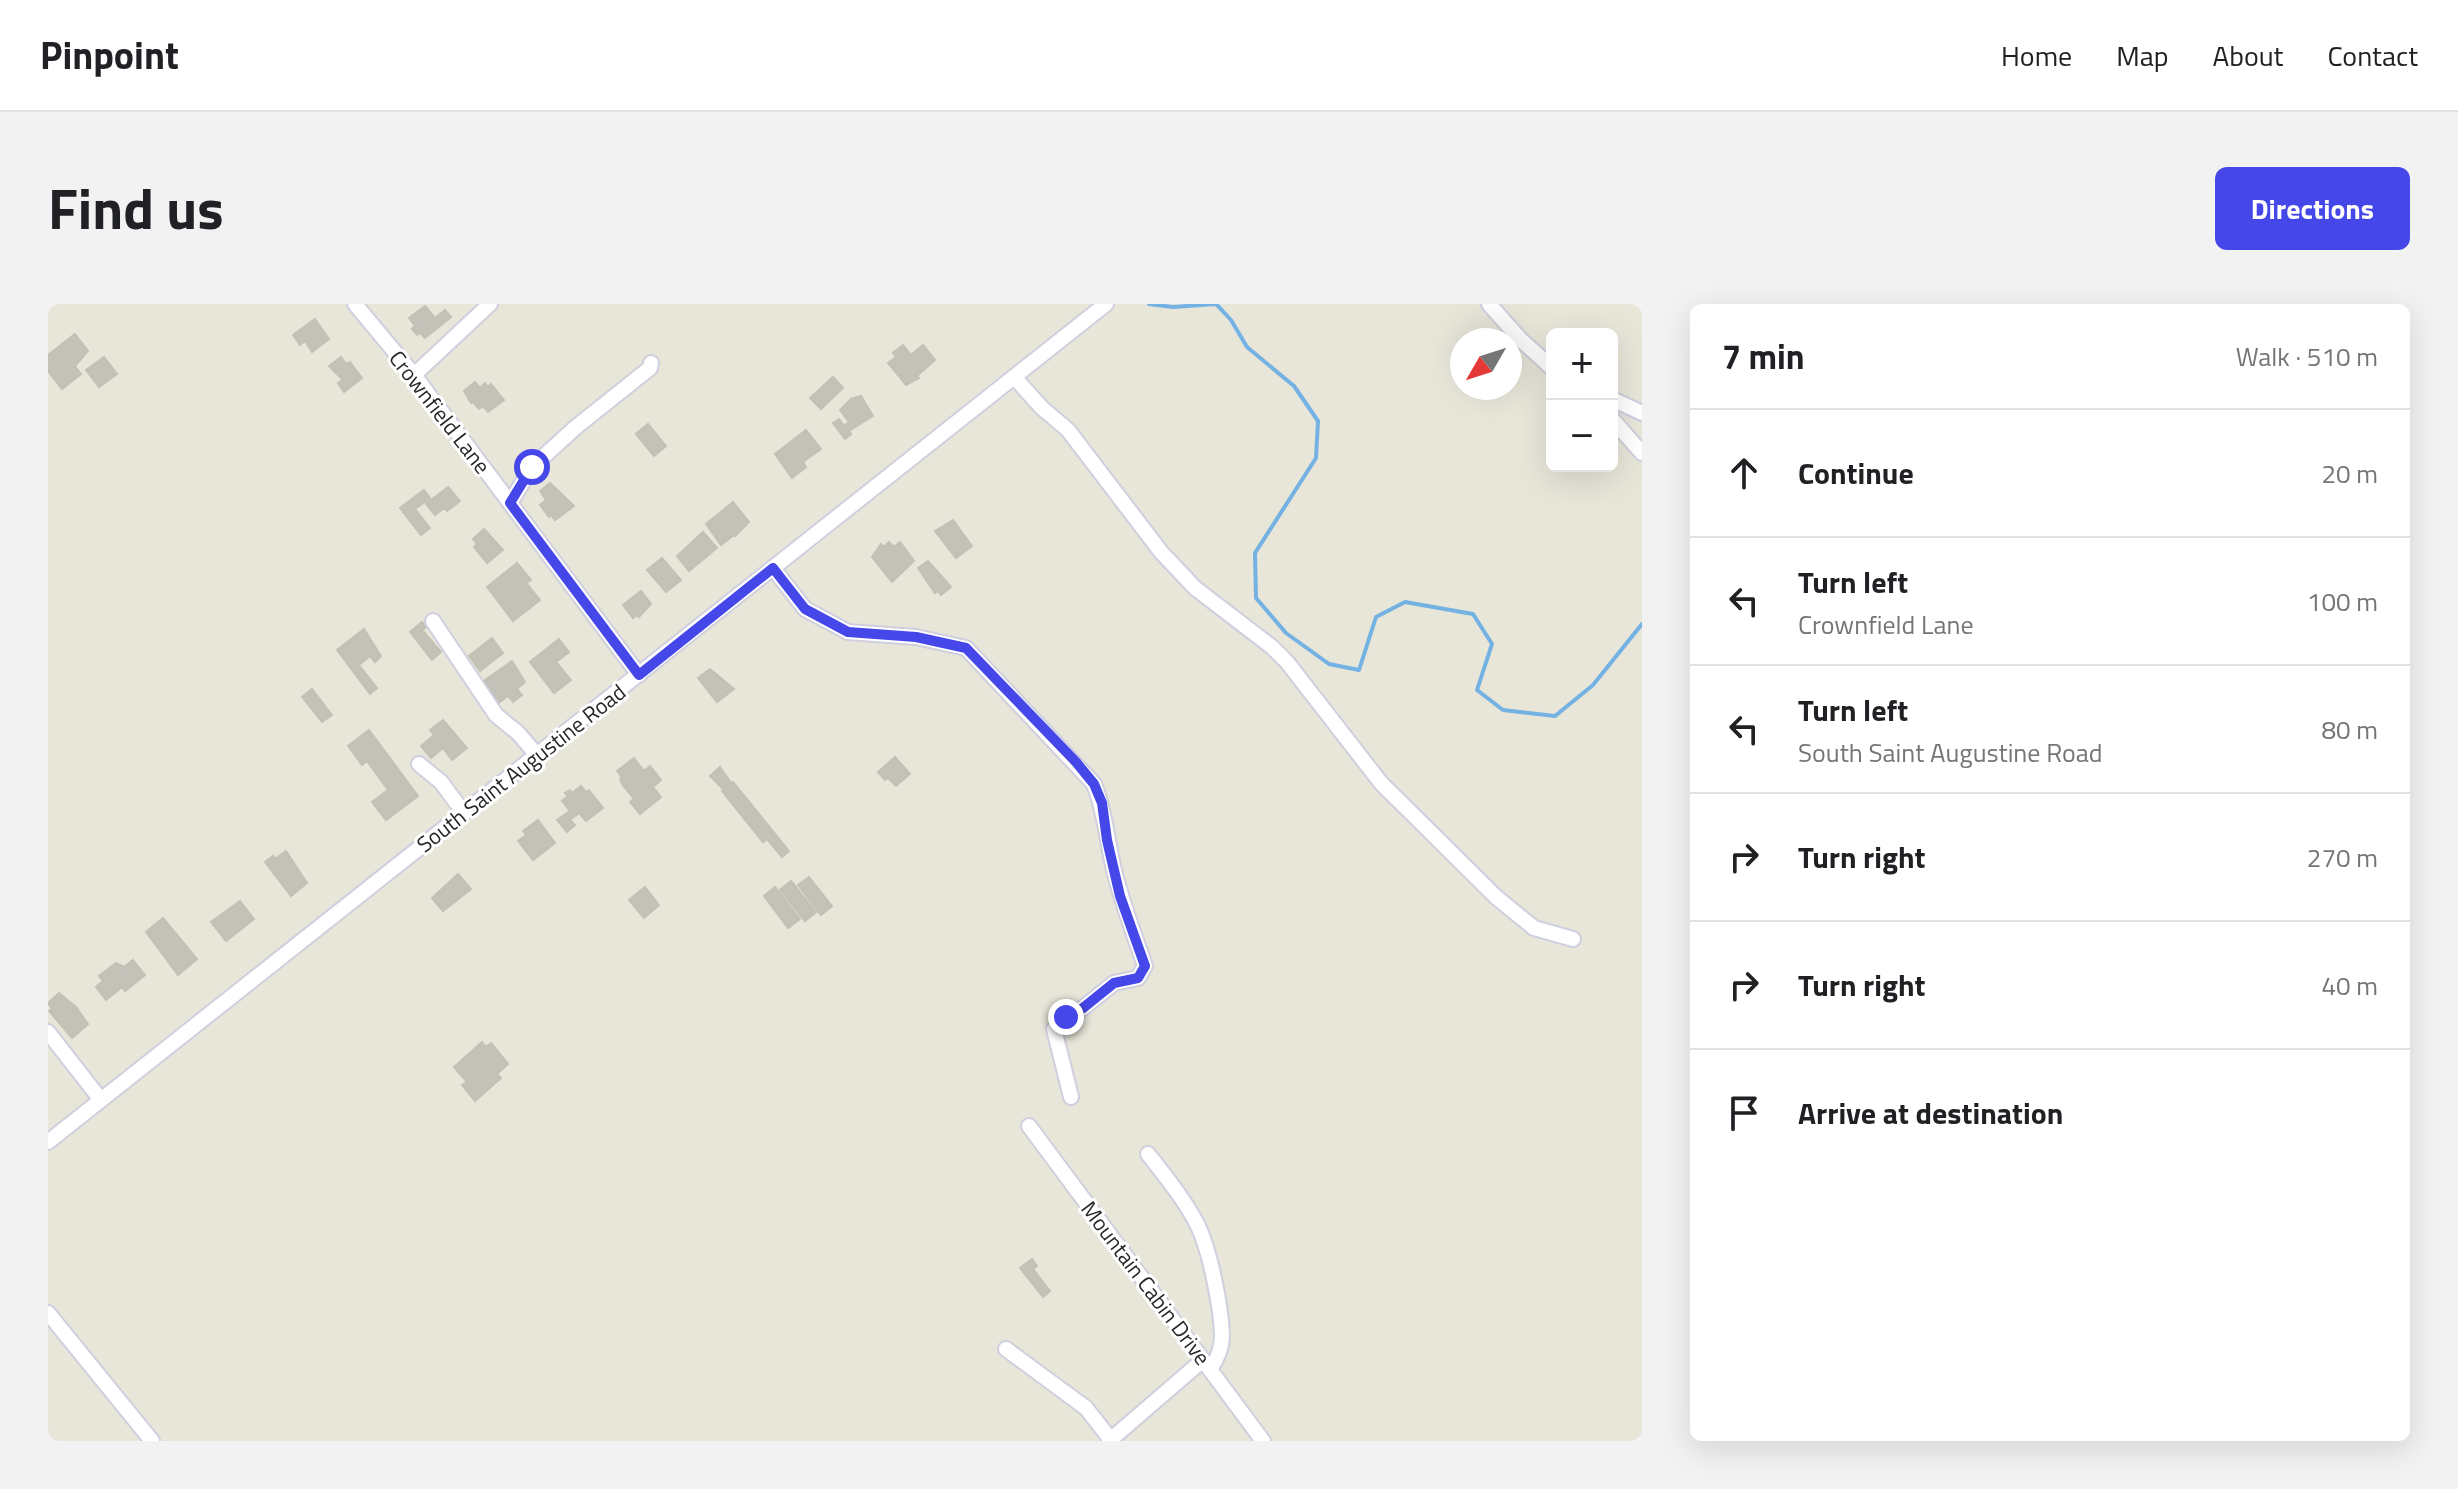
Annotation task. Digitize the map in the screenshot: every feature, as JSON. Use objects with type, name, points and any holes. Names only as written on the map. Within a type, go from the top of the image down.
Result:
[{"type":"street","name":"Crownfield Lane","points":[[355,304],[414,375],[639,675]]},
{"type":"street","points":[[414,375],[490,304]]},
{"type":"street","name":"South Saint Augustine Road","points":[[48,1142],[1106,304]]},
{"type":"street","points":[[1489,304],[1546,363]]},
{"type":"street","points":[[510,503],[532,467],[650,368],[651,363]]},
{"type":"street","points":[[1014,377],[1042,408],[1068,430],[1161,552],[1195,588],[1287,662],[1381,783],[1496,897],[1524,920],[1534,928],[1573,939]]},
{"type":"street","points":[[1614,400],[1642,413]]},
{"type":"street","points":[[1618,426],[1642,453]]},
{"type":"street","points":[[773,568],[805,609],[848,632],[916,637],[966,648],[1094,784],[1102,803],[1120,896],[1145,966],[1138,978],[1114,983],[1054,1029],[1071,1097]]},
{"type":"street","points":[[433,621],[496,715],[518,733],[537,755]]},
{"type":"street","points":[[419,764],[441,782],[464,813]]},
{"type":"street","points":[[48,1032],[101,1100]]},
{"type":"street","name":"Mountain Cabin Drive","points":[[1029,1126],[1263,1441]]},
{"type":"street","points":[[1006,1349],[1086,1408],[1110,1440],[1216,1361],[1222,1337],[1209,1256],[1199,1228],[1185,1203],[1148,1154]]},
{"type":"street","points":[[48,1313],[152,1441]]},
{"type":"building","points":[[425,306],[435,318],[445,310],[451,317],[425,338],[412,329],[415,326],[409,318]]},
{"type":"building","points":[[315,319],[329,339],[312,352],[305,341],[300,345],[293,335]]},
{"type":"building","points":[[75,334],[88,351],[75,366],[81,374],[62,389],[48,371],[48,355]]},
{"type":"building","points":[[903,345],[911,355],[923,345],[935,360],[917,376],[919,378],[906,385],[888,363],[896,357],[893,353]]},
{"type":"building","points":[[104,357],[117,374],[99,387],[86,370]]},
{"type":"building","points":[[341,357],[346,364],[350,362],[362,378],[344,392],[338,383],[343,380],[329,366]]},
{"type":"building","points":[[833,377],[843,388],[821,409],[810,398]]},
{"type":"building","points":[[475,382],[480,388],[485,383],[488,387],[491,384],[504,400],[488,412],[483,406],[479,409],[464,391]]},
{"type":"building","points":[[861,396],[873,416],[849,431],[851,434],[845,439],[833,423],[839,419],[844,426],[849,422],[840,410],[851,399]]},
{"type":"building","points":[[648,424],[666,446],[654,456],[636,434]]},
{"type":"building","points":[[806,430],[821,449],[803,462],[806,467],[792,478],[775,454]]},
{"type":"building","points":[[550,483],[574,506],[555,520],[540,505],[546,500],[540,491]]},
{"type":"building","points":[[448,487],[460,501],[435,515],[426,504]]},
{"type":"building","points":[[424,490],[430,498],[415,509],[430,528],[421,535],[400,508]]},
{"type":"building","points":[[733,502],[749,522],[721,545],[706,524]]},
{"type":"building","points":[[953,520],[972,546],[956,558],[935,531]]},
{"type":"building","points":[[484,529],[503,550],[487,563],[474,547],[477,544],[473,539]]},
{"type":"building","points":[[703,532],[717,548],[689,571],[677,556]]},
{"type":"building","points":[[889,542],[894,547],[900,542],[914,561],[892,582],[872,557],[881,544],[884,547]]},
{"type":"building","points":[[662,558],[681,580],[666,592],[647,570]]},
{"type":"building","points":[[928,561],[951,587],[941,595],[938,591],[935,593],[918,568]]},
{"type":"building","points":[[517,563],[531,580],[526,583],[540,600],[513,621],[487,587]]},
{"type":"building","points":[[641,591],[651,604],[639,617],[633,618],[623,605]]},
{"type":"building","points":[[422,622],[426,627],[420,632],[424,632],[441,652],[432,660],[410,632]]},
{"type":"building","points":[[364,629],[381,656],[375,662],[370,656],[359,665],[377,688],[370,694],[337,650]]},
{"type":"building","points":[[492,638],[503,653],[480,671],[469,656]]},
{"type":"building","points":[[559,639],[569,652],[556,662],[571,680],[554,693],[530,662]]},
{"type":"building","points":[[512,661],[525,682],[517,689],[522,695],[513,702],[508,696],[496,705],[481,683]]},
{"type":"building","points":[[710,669],[734,689],[717,702],[698,678]]},
{"type":"building","points":[[312,689],[332,715],[322,722],[302,697]]},
{"type":"building","points":[[443,720],[467,748],[452,760],[443,748],[431,758],[421,746],[434,735],[430,730]]},
{"type":"building","points":[[369,730],[418,796],[386,820],[372,802],[388,790],[367,761],[362,765],[348,746]]},
{"type":"building","points":[[895,757],[910,774],[896,786],[878,772]]},
{"type":"building","points":[[634,758],[644,771],[650,766],[661,780],[653,787],[661,797],[640,814],[630,802],[634,799],[622,784],[622,777],[617,771]]},
{"type":"building","points":[[720,767],[789,851],[782,857],[767,839],[763,842],[710,776]]},
{"type":"building","points":[[581,786],[586,792],[589,790],[603,808],[586,821],[579,813],[570,820],[575,825],[567,832],[557,820],[570,811],[562,801],[568,796],[565,793],[570,790],[572,793]]},
{"type":"building","points":[[538,820],[555,843],[533,860],[518,841],[526,835],[523,831]]},
{"type":"building","points":[[286,851],[307,883],[291,896],[265,862]]},
{"type":"building","points":[[458,874],[471,889],[443,911],[432,898]]},
{"type":"building","points":[[809,877],[832,906],[821,915],[798,885]]},
{"type":"building","points":[[791,881],[816,912],[805,921],[780,890]]},
{"type":"building","points":[[645,887],[659,905],[644,918],[629,900]]},
{"type":"building","points":[[775,887],[800,919],[788,928],[764,896]]},
{"type":"building","points":[[240,901],[254,919],[226,941],[211,922]]},
{"type":"building","points":[[163,918],[197,959],[178,975],[146,932]]},
{"type":"building","points":[[133,960],[145,975],[125,991],[122,987],[106,1000],[96,987],[103,981],[99,976],[116,963],[124,967]]},
{"type":"building","points":[[59,993],[76,1007],[88,1024],[72,1038],[49,1011],[52,1009],[48,1003]]},
{"type":"building","points":[[482,1042],[486,1047],[491,1043],[508,1064],[497,1074],[501,1078],[475,1101],[462,1085],[467,1082],[454,1067]]},
{"type":"building","points":[[1032,1259],[1037,1266],[1033,1269],[1050,1291],[1043,1297],[1020,1268]]},
{"type":"waterway","points":[[1149,304],[1173,307],[1216,304],[1231,320],[1247,347],[1294,386],[1318,421],[1316,458],[1255,553],[1256,598],[1286,633],[1329,664],[1359,670],[1376,617],[1405,602],[1473,614],[1492,644],[1477,690],[1503,710],[1555,716],[1593,685],[1642,624]]},
{"type":"route","points":[[532,467],[510,503],[639,675],[773,568],[805,609],[818,617],[848,632],[916,637],[966,648],[1013,696],[1094,784],[1102,803],[1120,896],[1145,966],[1138,978],[1114,983],[1083,1008],[1066,1017]]}]
